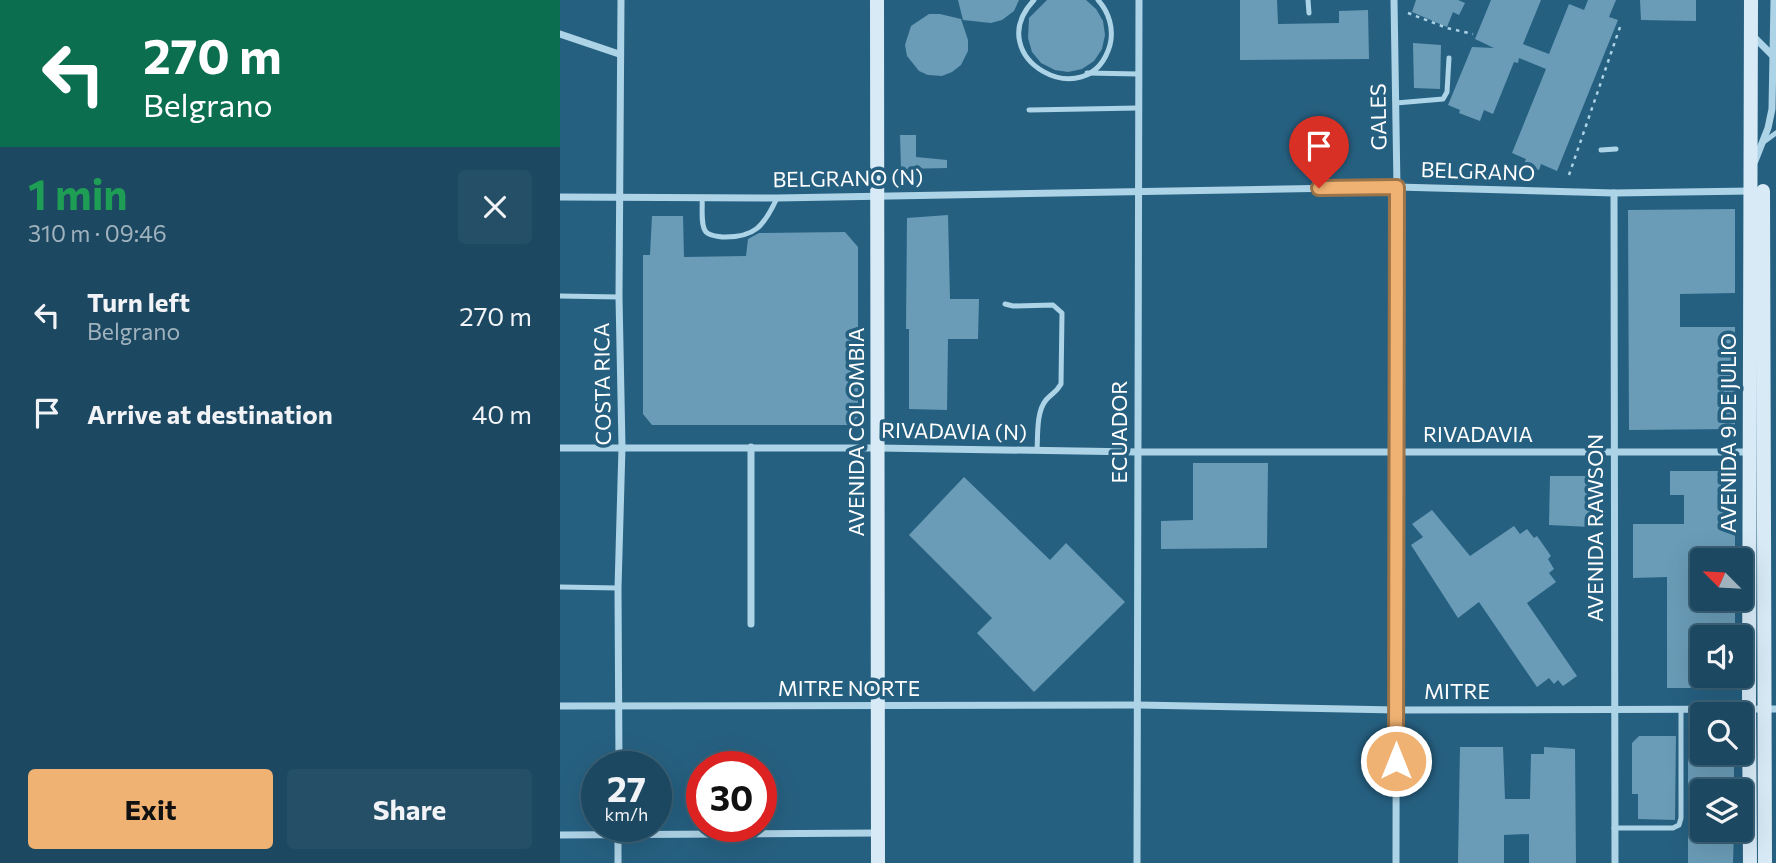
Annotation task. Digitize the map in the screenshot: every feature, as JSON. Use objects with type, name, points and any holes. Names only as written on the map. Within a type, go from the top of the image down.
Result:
[{"type":"street","name":"COSTA RICA","points":[[619,751],[618,587],[622,447],[619,297],[621,0]]},
{"type":"street","name":"AVENIDA COLOMBIA","points":[[877,0],[878,863]]},
{"type":"street","name":"ECUADOR","points":[[1138,863],[1139,0]]},
{"type":"street","name":"GALES","points":[[1394,0],[1397,187],[1396,863]]},
{"type":"street","name":"AVENIDA 9 DE JULIO","points":[[1742,0],[1751,7],[1751,170],[1764,191],[1770,322],[1748,702]]},
{"type":"street","name":"AVENIDA 9 DE JULIO","points":[[1751,170],[1770,119],[1774,95],[1774,0]]},
{"type":"street","points":[[560,34],[619,54]]},
{"type":"street","points":[[1752,34],[1773,56]]},
{"type":"street","name":"BELGRANO","points":[[1137,191],[1397,187],[1614,193],[1764,191]]},
{"type":"street","name":"BELGRANO (N)","points":[[560,197],[777,198],[1137,191]]},
{"type":"street","name":"AVENIDA 9 DE JULIO","points":[[1764,191],[1763,452],[1770,581],[1770,837],[1765,863]]},
{"type":"street","name":"AVENIDA RAWSON","points":[[1614,193],[1615,863]]},
{"type":"street","points":[[751,447],[751,624]]},
{"type":"street","name":"RIVADAVIA (N)","points":[[560,448],[751,447],[1138,452]]},
{"type":"street","name":"RIVADAVIA","points":[[1138,452],[1763,452]]},
{"type":"street","name":"MITRE NORTE","points":[[560,706],[1138,705]]},
{"type":"street","name":"MITRE","points":[[1138,705],[1396,710],[1690,710]]},
{"type":"street","name":"AVENIDA 9 DE JULIO","points":[[1749,765],[1751,863]]},
{"type":"street","points":[[672,835],[878,833]]},
{"type":"street","points":[[560,835],[581,835]]},
{"type":"street","points":[[618,842],[618,863]]},
{"type":"lane","points":[[1034,0],[1023,15],[1020,35],[1025,55],[1038,70],[1057,78],[1087,74],[1138,74]]},
{"type":"lane","points":[[1087,74],[1103,60],[1111,41],[1110,20],[1098,0]]},
{"type":"lane","points":[[1308,0],[1310,13]]},
{"type":"lane","points":[[1396,103],[1443,99],[1447,92],[1449,58]]},
{"type":"lane","points":[[1029,110],[1138,108]]},
{"type":"lane","points":[[1761,146],[1769,136],[1776,133]]},
{"type":"lane","points":[[1601,150],[1616,149]]},
{"type":"lane","points":[[702,198],[706,232],[715,236],[735,237],[759,228],[777,198]]},
{"type":"lane","points":[[560,296],[619,297]]},
{"type":"lane","points":[[1005,304],[1053,306],[1062,313],[1061,384],[1055,393],[1046,399],[1041,409],[1037,450]]},
{"type":"lane","points":[[560,587],[618,587]]},
{"type":"lane","points":[[1614,828],[1673,828],[1679,825],[1681,710]]},
{"type":"path","points":[[1408,13],[1447,28],[1473,34]]},
{"type":"path","points":[[1569,175],[1620,27]]},
{"type":"building","points":[[958,0],[1019,0],[1014,11],[1002,20],[991,23],[963,20]]},
{"type":"building","points":[[1047,0],[1086,0],[1096,9],[1103,21],[1105,35],[1102,49],[1094,61],[1082,69],[1068,72],[1055,70],[1041,63],[1032,52],[1028,38],[1029,18]]},
{"type":"building","points":[[1240,0],[1277,0],[1278,24],[1339,23],[1339,11],[1368,10],[1369,59],[1240,60]]},
{"type":"building","points":[[1416,0],[1458,0],[1465,3],[1459,15],[1453,12],[1447,27],[1412,12]]},
{"type":"building","points":[[1491,0],[1541,0],[1523,44],[1549,54],[1569,4],[1584,10],[1588,0],[1616,0],[1609,17],[1618,20],[1557,171],[1541,164],[1539,170],[1524,164],[1526,159],[1512,153],[1546,69],[1519,58],[1518,63],[1514,62],[1493,114],[1484,110],[1480,121],[1459,113],[1460,110],[1448,105],[1472,47],[1494,48],[1475,39]]},
{"type":"building","points":[[1640,0],[1696,0],[1696,21],[1641,20]]},
{"type":"building","points":[[929,14],[961,19],[968,40],[968,51],[961,65],[942,76],[919,71],[907,56],[905,45],[911,26]]},
{"type":"building","points":[[1413,43],[1441,45],[1440,89],[1414,88]]},
{"type":"building","points":[[900,135],[916,135],[916,157],[947,160],[947,168],[901,169]]},
{"type":"building","points":[[1735,209],[1735,293],[1680,294],[1680,327],[1735,327],[1735,424],[1730,429],[1629,430],[1628,210]]},
{"type":"building","points":[[948,215],[950,299],[979,299],[978,339],[948,339],[947,410],[909,409],[909,329],[906,329],[907,218]]},
{"type":"building","points":[[652,216],[683,216],[684,257],[746,256],[748,239],[759,233],[845,232],[858,247],[858,417],[849,425],[652,425],[643,414],[643,255],[650,255]]},
{"type":"building","points":[[1193,463],[1268,463],[1267,548],[1161,549],[1161,521],[1193,520]]},
{"type":"building","points":[[1670,471],[1724,471],[1735,479],[1735,548],[1690,548],[1690,611],[1735,611],[1735,625],[1690,625],[1690,688],[1667,688],[1667,577],[1633,578],[1633,524],[1684,524],[1684,495],[1670,495]]},
{"type":"building","points":[[1550,476],[1591,476],[1591,527],[1549,525]]},
{"type":"building","points":[[964,477],[1050,560],[1066,543],[1125,602],[1034,692],[977,633],[992,618],[909,535]]},
{"type":"building","points":[[1432,510],[1470,556],[1514,526],[1520,534],[1527,529],[1534,538],[1537,536],[1551,556],[1548,559],[1554,569],[1549,573],[1556,582],[1527,603],[1577,676],[1563,686],[1558,680],[1554,684],[1549,678],[1537,687],[1479,602],[1458,618],[1411,545],[1423,537],[1412,524]]},
{"type":"building","points":[[1690,734],[1690,765],[1734,765],[1734,779],[1690,779],[1690,842],[1734,842],[1733,863],[1688,863]]},
{"type":"building","points":[[1639,736],[1676,736],[1675,820],[1638,819],[1638,794],[1632,794],[1632,743]]},
{"type":"building","points":[[1460,747],[1503,747],[1505,799],[1530,799],[1531,754],[1544,754],[1544,747],[1575,749],[1576,863],[1529,863],[1529,834],[1504,835],[1504,863],[1458,863]]},
{"type":"route","points":[[1319,188],[1397,187],[1396,761]]}]
